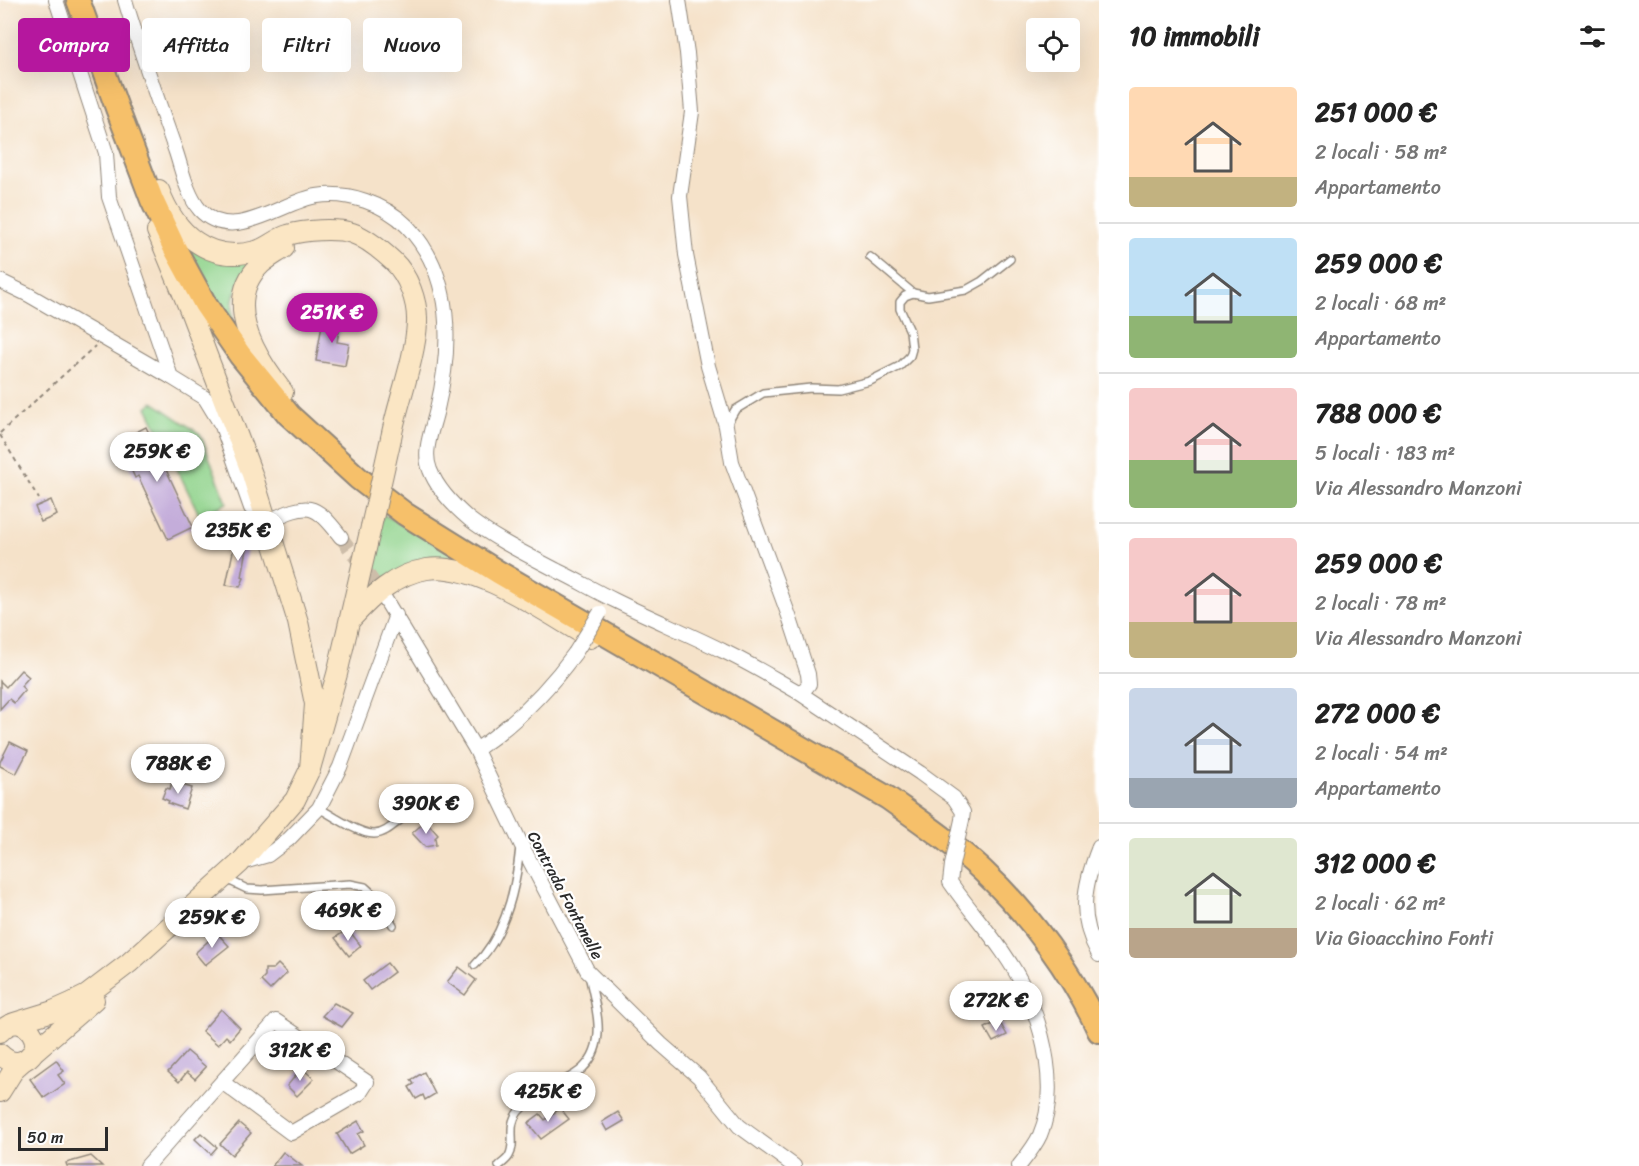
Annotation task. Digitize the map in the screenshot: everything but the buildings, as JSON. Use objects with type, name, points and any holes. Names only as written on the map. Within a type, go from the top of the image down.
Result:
[{"type":"main road","points":[[78,0],[84,18]]},
{"type":"main road","points":[[104,72],[152,200],[205,304],[240,355],[289,415],[357,478],[405,514],[498,573],[888,798],[982,870],[1016,905],[1059,962],[1099,1031]]},
{"type":"main road","points":[[6,1026],[45,1014],[87,995],[129,963],[240,863],[295,800],[310,768],[351,619],[412,352],[417,321],[412,292],[398,266],[379,248],[351,232],[316,230],[288,235],[257,251],[229,255],[199,245],[177,224],[163,199],[127,104],[108,72]]},
{"type":"main road","points":[[117,108],[134,172],[198,331],[268,521],[298,622],[315,704],[310,768]]},
{"type":"main road","points":[[316,230],[286,246],[260,265],[246,288],[242,310],[253,348],[291,402],[316,427],[330,453]]},
{"type":"main road","points":[[351,619],[371,597],[397,579],[427,569],[455,571],[489,580],[728,717],[752,720]]},
{"type":"main road","points":[[0,1092],[15,1068],[102,993],[129,963]]},
{"type":"main road","points":[[0,1055],[11,1061],[27,1058],[35,1044],[27,1027],[6,1026]]},
{"type":"street","points":[[56,0],[106,153],[109,197],[171,377]]},
{"type":"street","points":[[125,0],[139,48],[186,181],[200,209],[213,219],[232,223],[255,220],[299,200],[319,195],[341,196],[364,200],[387,210],[404,223],[420,241],[438,278],[446,314],[448,352],[442,390],[429,442],[428,461],[430,471],[449,498],[469,519],[522,552],[611,599],[727,652],[798,692],[954,798],[963,812],[950,882],[997,945],[1024,987],[1045,1047],[1048,1086],[1046,1114],[1040,1135],[1019,1166]]},
{"type":"street","points":[[679,0],[687,53],[692,112],[681,196],[686,255],[708,366],[726,426],[732,462],[808,674],[809,684],[804,690],[798,692]]},
{"type":"street","points":[[0,281],[29,295],[205,398],[222,426],[251,508],[268,521],[295,509],[311,508],[324,515],[341,537]]},
{"type":"street","name":"Contrada Fontanelle","points":[[385,599],[476,750],[520,844],[588,972],[661,1044],[699,1077],[739,1126],[794,1166]]},
{"type":"street","points":[[476,750],[494,738],[555,680],[611,599]]},
{"type":"street","points":[[240,863],[268,855],[289,839],[319,808],[340,768],[396,615]]},
{"type":"street","points":[[1099,848],[1088,874],[1084,908],[1090,939],[1099,955]]},
{"type":"street","points":[[147,1166],[276,1021],[367,1082],[360,1093],[291,1133],[222,1082]]},
{"type":"lane","points":[[870,257],[912,293],[928,296],[966,290],[982,281],[1010,259]]},
{"type":"lane","points":[[726,426],[735,410],[763,393],[811,388],[838,389],[870,381],[900,366],[910,356],[912,349],[910,331],[900,309],[900,302],[912,293]]},
{"type":"lane","points":[[319,808],[356,829],[373,834],[385,832],[404,815],[414,810],[423,806],[432,806]]},
{"type":"lane","points":[[475,965],[487,954],[513,897],[520,844]]},
{"type":"lane","points":[[224,878],[247,889],[350,884],[365,887],[376,897],[393,925]]},
{"type":"lane","points":[[499,1166],[509,1156],[512,1142],[511,1126],[517,1113],[540,1094],[583,1069],[592,1057],[598,1042],[598,1027],[588,972]]},
{"type":"path","points":[[39,499],[0,434],[104,338]]},
{"type":"green space","points":[[183,241],[250,257],[253,263],[236,289],[232,305],[234,336]]},
{"type":"green space","points":[[153,402],[200,434],[227,503],[215,509],[215,518],[199,515],[147,407]]},
{"type":"green space","points":[[383,514],[474,566],[367,593],[363,590]]},
{"type":"tunnel","points":[[341,537],[384,597]]}]
